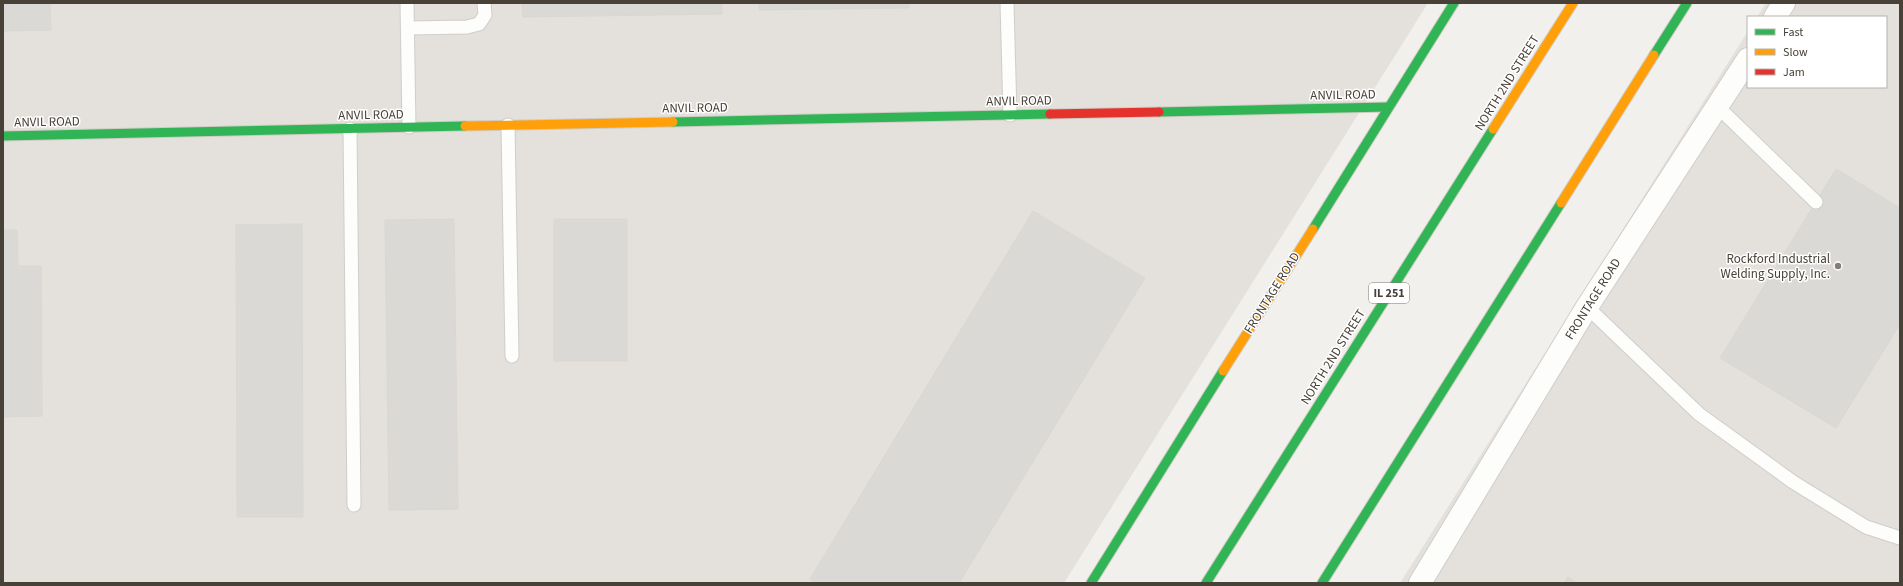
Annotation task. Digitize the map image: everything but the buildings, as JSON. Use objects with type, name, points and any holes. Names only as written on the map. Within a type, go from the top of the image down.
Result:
[{"type":"street","name":"FRONTAGE ROAD","points":[[1091,583],[1453,3]]},
{"type":"street","name":"NORTH 2ND STREET","points":[[1206,583],[1573,3]]},
{"type":"street","points":[[1322,583],[1687,3]]},
{"type":"street","points":[[1776,16],[1784,3]]},
{"type":"street","name":"FRONTAGE ROAD","points":[[1420,583],[1587,307],[1747,61]]},
{"type":"street","name":"ANVIL ROAD","points":[[3,136],[1388,106]]},
{"type":"lane","points":[[407,3],[409,127]]},
{"type":"lane","points":[[408,28],[468,27],[478,24],[484,15],[484,3]]},
{"type":"lane","points":[[1007,3],[1010,115]]},
{"type":"lane","points":[[1718,107],[1816,202]]},
{"type":"lane","points":[[508,125],[512,356]]},
{"type":"lane","points":[[350,129],[354,505]]},
{"type":"lane","points":[[1587,307],[1699,414],[1794,482],[1866,527],[1900,538]]},
{"type":"shaded area","points":[[3,3],[1428,3],[1064,583],[3,583]]},
{"type":"shaded area","points":[[1766,3],[1900,3],[1900,583],[1400,583],[1747,33],[1747,88],[1887,88],[1887,16],[1758,16]]},
{"type":"traffic: fast","points":[[1313,229],[1454,3]]},
{"type":"traffic: fast","points":[[1654,55],[1687,3]]},
{"type":"traffic: fast","points":[[1159,112],[1388,107]]},
{"type":"traffic: fast","points":[[673,122],[1050,114]]},
{"type":"traffic: fast","points":[[3,136],[465,126]]},
{"type":"traffic: fast","points":[[1206,583],[1493,129]]},
{"type":"traffic: fast","points":[[1322,583],[1561,203]]},
{"type":"traffic: fast","points":[[1091,583],[1223,371]]},
{"type":"traffic: slow","points":[[1493,129],[1573,3]]},
{"type":"traffic: slow","points":[[1561,203],[1654,55]]},
{"type":"traffic: slow","points":[[465,126],[673,122]]},
{"type":"traffic: slow","points":[[1223,371],[1313,229]]},
{"type":"traffic: jam","points":[[1050,114],[1159,112]]},
{"type":"place","name":"Rockford Industrial Welding Supply, Inc.","points":[[1838,266]]}]
